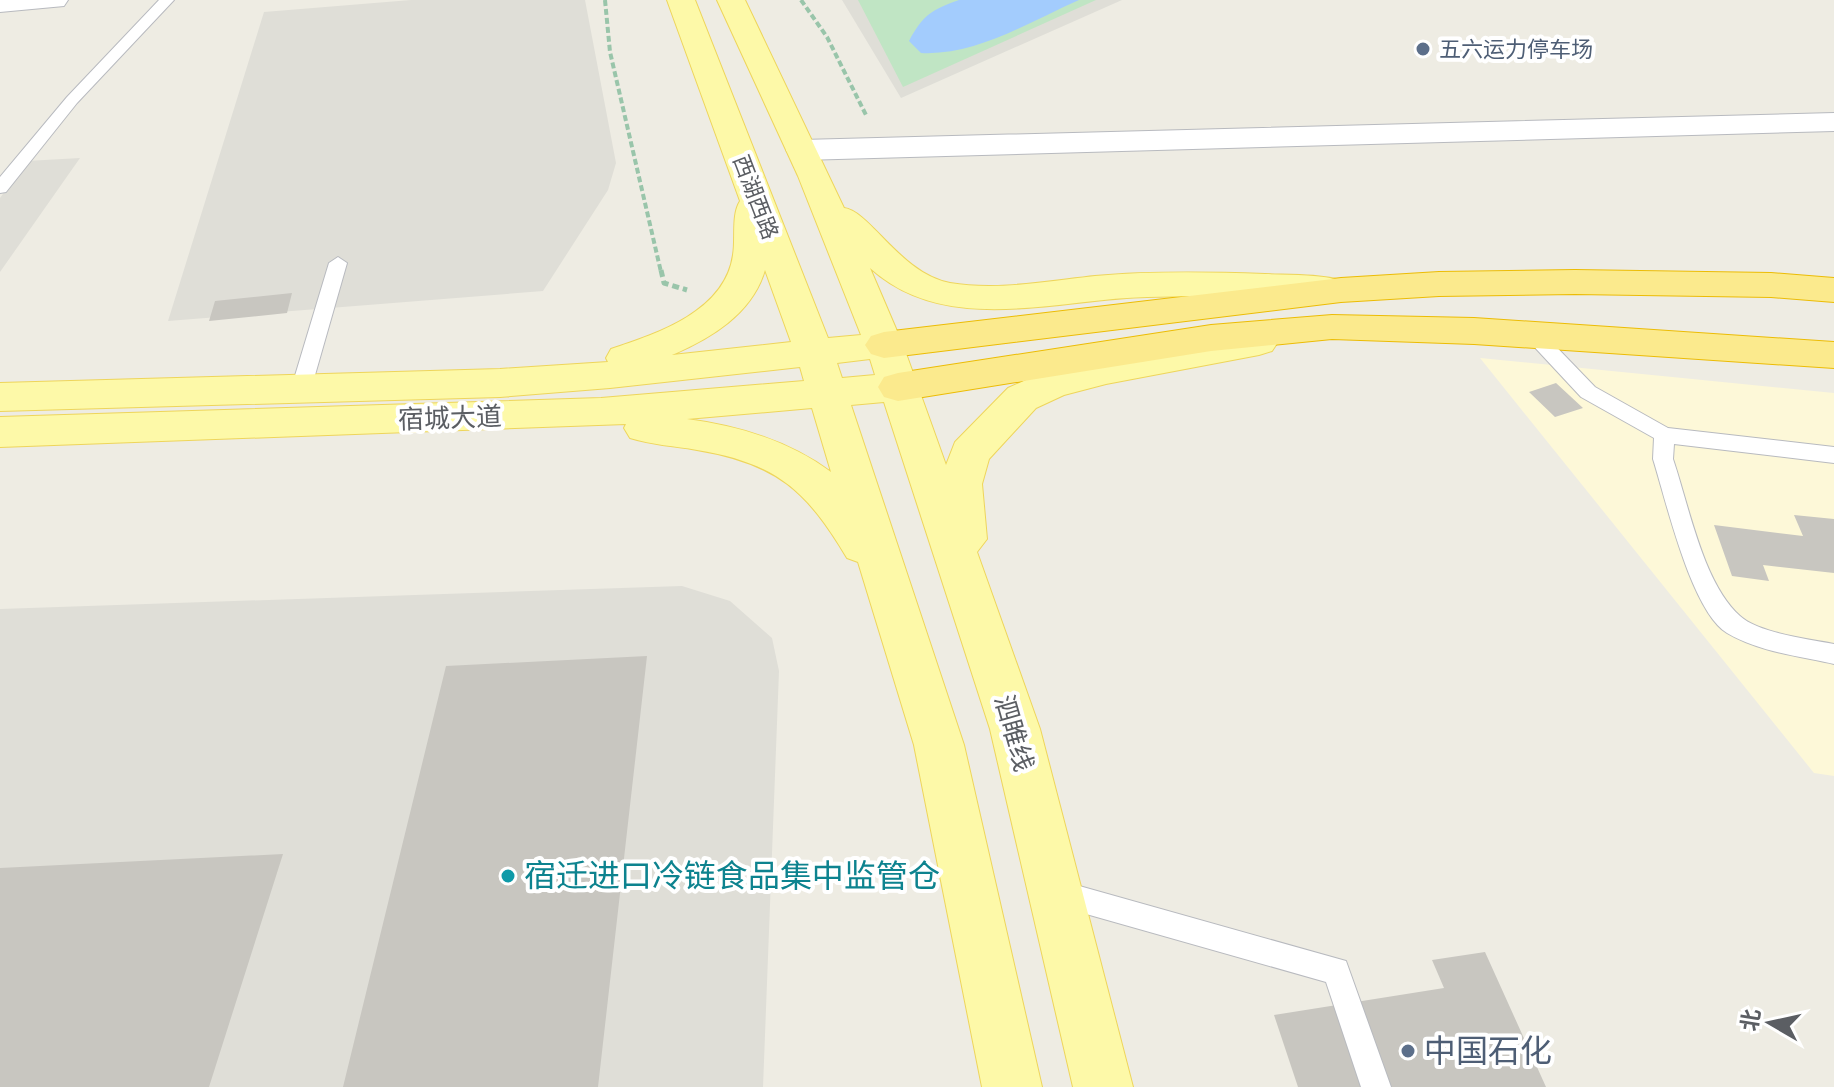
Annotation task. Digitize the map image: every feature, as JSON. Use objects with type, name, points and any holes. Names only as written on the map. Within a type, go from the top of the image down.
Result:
[{"type":"highway","points":[[891,366],[1211,338],[1337,308],[1575,282],[1771,285],[1834,290]]},
{"type":"highway","points":[[1337,308],[1534,335],[1834,355]]},
{"type":"main road","name":"西湖西路","points":[[681,0],[822,374]]},
{"type":"main road","points":[[731,0],[808,163],[891,366]]},
{"type":"main road","points":[[808,163],[868,247],[884,264],[893,272],[929,289],[969,296],[1208,283],[1337,308]]},
{"type":"main road","points":[[495,400],[666,344],[713,315],[738,292],[749,264],[753,228],[751,186]]},
{"type":"main road","points":[[973,605],[961,484],[970,453],[1022,398],[1053,384],[1337,308]]},
{"type":"main road","name":"宿城大道","points":[[0,397],[301,389],[495,400],[601,412],[822,374],[891,366]]},
{"type":"main road","name":"泗睢线","points":[[891,366],[1015,729],[1103,1087]]},
{"type":"main road","points":[[822,374],[939,745],[1012,1087]]},
{"type":"main road","points":[[495,400],[650,429],[731,440],[773,453],[813,482],[837,505],[892,594]]},
{"type":"main road","name":"宿城大道","points":[[0,432],[495,400]]},
{"type":"street","points":[[0,4],[54,0]]},
{"type":"street","points":[[808,163],[880,148],[1834,122]]},
{"type":"lane","points":[[0,188],[81,90],[167,0]]},
{"type":"lane","points":[[301,389],[338,263]]},
{"type":"lane","points":[[1534,335],[1588,392],[1664,435],[1834,455]]},
{"type":"lane","points":[[1664,435],[1663,459],[1705,588],[1733,625],[1770,640],[1834,654]]},
{"type":"lane","points":[[1055,892],[1336,971],[1376,1087]]},
{"type":"path","points":[[605,0],[610,52],[664,283],[726,303]]},
{"type":"path","points":[[801,0],[827,37],[880,148]]},
{"type":"shaded area","points":[[411,0],[585,0],[616,163],[608,190],[543,291],[168,321],[264,12]]},
{"type":"shaded area","points":[[842,0],[1122,0],[901,98]]},
{"type":"shaded area","points":[[80,158],[0,272],[0,198],[27,161]]},
{"type":"shaded area","points":[[1480,358],[1834,393],[1834,776],[1814,773]]},
{"type":"shaded area","points":[[682,586],[730,601],[772,638],[779,671],[763,1087],[0,1087],[0,609]]},
{"type":"green space","points":[[858,0],[1096,0],[903,87]]},
{"type":"water","points":[[959,0],[1079,0],[982,43],[962,49],[921,53],[909,41],[919,25],[935,11]]},
{"type":"building","points":[[292,293],[287,313],[209,321],[215,301]]},
{"type":"building","points":[[1556,383],[1583,408],[1555,417],[1529,392]]},
{"type":"building","points":[[1794,515],[1834,519],[1834,573],[1763,565],[1769,581],[1732,576],[1714,525],[1803,536]]},
{"type":"building","name":"宿迁进口冷链食品集中监管仓","points":[[647,656],[598,1087],[343,1087],[446,666]]},
{"type":"building","points":[[283,854],[209,1087],[0,1087],[0,868]]},
{"type":"building","name":"中国石化","points":[[1485,952],[1546,1087],[1298,1087],[1274,1015],[1444,988],[1432,960]]},
{"type":"place","name":"五六运力停车场","points":[[1423,49]]},
{"type":"place","name":"宿迁进口冷链食品集中监管仓","points":[[508,876]]},
{"type":"place","name":"中国石化","points":[[1408,1051]]}]
